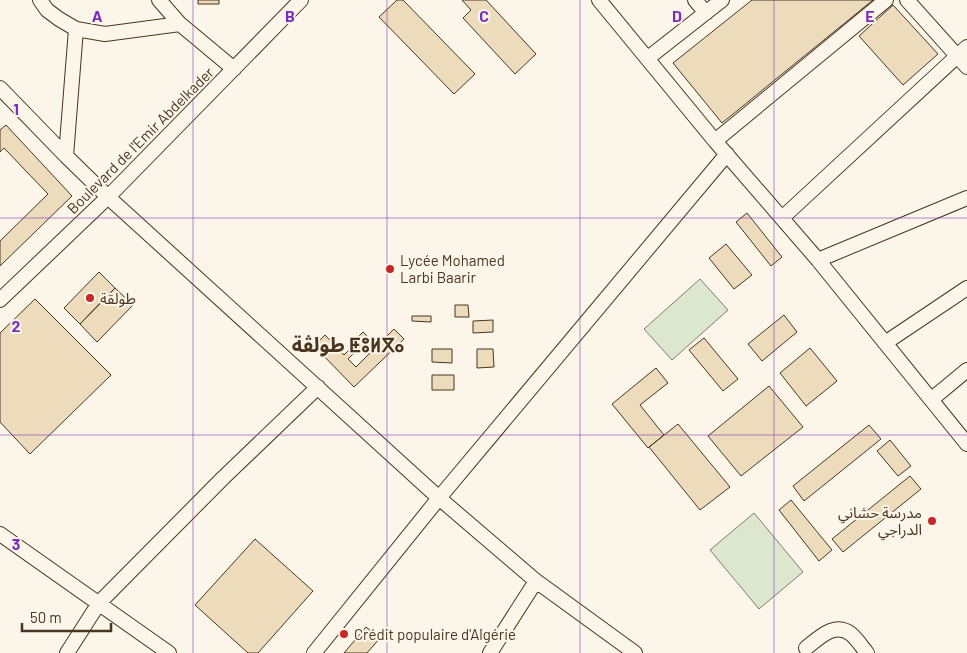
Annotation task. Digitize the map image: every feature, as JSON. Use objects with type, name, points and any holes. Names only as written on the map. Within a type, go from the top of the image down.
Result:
[{"type":"street","points":[[40,0],[47,10],[76,29],[105,34],[180,24]]},
{"type":"street","name":"Boulevard de l'Emir Abdelkader","points":[[0,300],[108,197],[301,0]]},
{"type":"street","points":[[599,0],[818,260],[967,444]]},
{"type":"street","points":[[695,0],[706,13]]},
{"type":"street","points":[[648,58],[722,0]]},
{"type":"street","points":[[715,140],[886,0]]},
{"type":"street","points":[[907,0],[962,51],[967,67]]},
{"type":"street","points":[[163,2],[180,24],[234,68]]},
{"type":"street","points":[[66,156],[76,29]]},
{"type":"street","points":[[782,218],[962,51]]},
{"type":"street","points":[[2,92],[108,197],[439,498],[536,581],[635,653]]},
{"type":"street","points":[[314,653],[439,498],[727,154]]},
{"type":"street","points":[[818,260],[967,198]]},
{"type":"street","points":[[885,343],[967,288]]},
{"type":"street","points":[[932,399],[967,370]]},
{"type":"street","points":[[67,653],[99,603],[223,478],[318,387]]},
{"type":"street","points":[[0,534],[169,653]]},
{"type":"street","points":[[490,653],[536,581]]},
{"type":"street","points":[[806,648],[830,630],[841,630],[851,634],[867,653]]},
{"type":"green space","points":[[700,279],[728,310],[672,360],[644,329]]},
{"type":"green space","points":[[754,513],[803,572],[759,609],[710,550]]},
{"type":"building","points":[[198,0],[219,0],[219,4],[198,4]]},
{"type":"building","points":[[397,0],[403,0],[475,74],[454,94],[379,17]]},
{"type":"building","points":[[462,0],[486,0],[536,54],[515,74],[463,18],[471,10]]},
{"type":"building","points":[[752,0],[873,0],[722,123],[673,63]]},
{"type":"building","points":[[893,5],[938,54],[903,85],[859,36]]},
{"type":"building","points":[[6,125],[72,196],[0,266],[0,241],[48,194],[4,148],[0,152],[0,130]]},
{"type":"building","points":[[747,213],[782,257],[771,266],[736,222]]},
{"type":"building","points":[[726,244],[752,275],[734,289],[709,258]]},
{"type":"building","name":"طولقة","points":[[99,272],[115,288],[80,324],[64,308]]},
{"type":"building","points":[[115,288],[133,305],[97,342],[80,324]]},
{"type":"building","points":[[35,299],[111,375],[30,454],[0,422],[0,333]]},
{"type":"building","points":[[455,305],[468,305],[469,317],[455,317]]},
{"type":"building","points":[[784,315],[797,332],[762,361],[748,344]]},
{"type":"building","points":[[412,316],[431,316],[431,322],[412,321]]},
{"type":"building","points":[[493,320],[493,332],[473,333],[473,321]]},
{"type":"building","points":[[394,329],[404,339],[354,387],[314,346],[325,335],[344,355],[361,338],[359,336],[363,332],[377,346]],"holes":[[[365,342],[373,350],[356,367],[348,359]]]},
{"type":"building","points":[[704,338],[738,379],[723,391],[689,350]]},
{"type":"building","points":[[810,348],[837,381],[806,406],[780,373]]},
{"type":"building","points":[[432,349],[452,349],[452,363],[432,362]]},
{"type":"building","points":[[477,349],[493,349],[494,367],[477,368]]},
{"type":"building","points":[[656,368],[668,383],[640,405],[664,435],[648,448],[612,404]]},
{"type":"building","points":[[432,375],[454,375],[454,390],[432,390]]},
{"type":"building","points":[[769,386],[803,427],[741,476],[708,436]]},
{"type":"building","points":[[678,424],[730,487],[700,510],[649,447]]},
{"type":"building","points":[[869,425],[881,439],[804,501],[793,486]]},
{"type":"building","points":[[890,440],[911,466],[898,476],[877,451]]},
{"type":"building","points":[[910,476],[921,489],[843,552],[832,539]]},
{"type":"building","points":[[791,500],[832,550],[819,561],[779,510]]},
{"type":"building","points":[[255,539],[313,591],[258,653],[248,653],[195,605]]},
{"type":"building","points":[[366,627],[380,638],[367,653],[344,653]]},
{"type":"place","name":"Lycée Mohamed Larbi Baarir","points":[[390,269]]},
{"type":"place","name":"طولقة","points":[[90,298]]},
{"type":"place","name":"مدرسة حشاني الدراجي","points":[[932,521]]},
{"type":"place","name":"Crédit populaire d'Algérie","points":[[344,634]]},
{"type":"district","name":"طولڤة ⵟⵓⵍⴳⴰ","points":[[348,344]]}]
